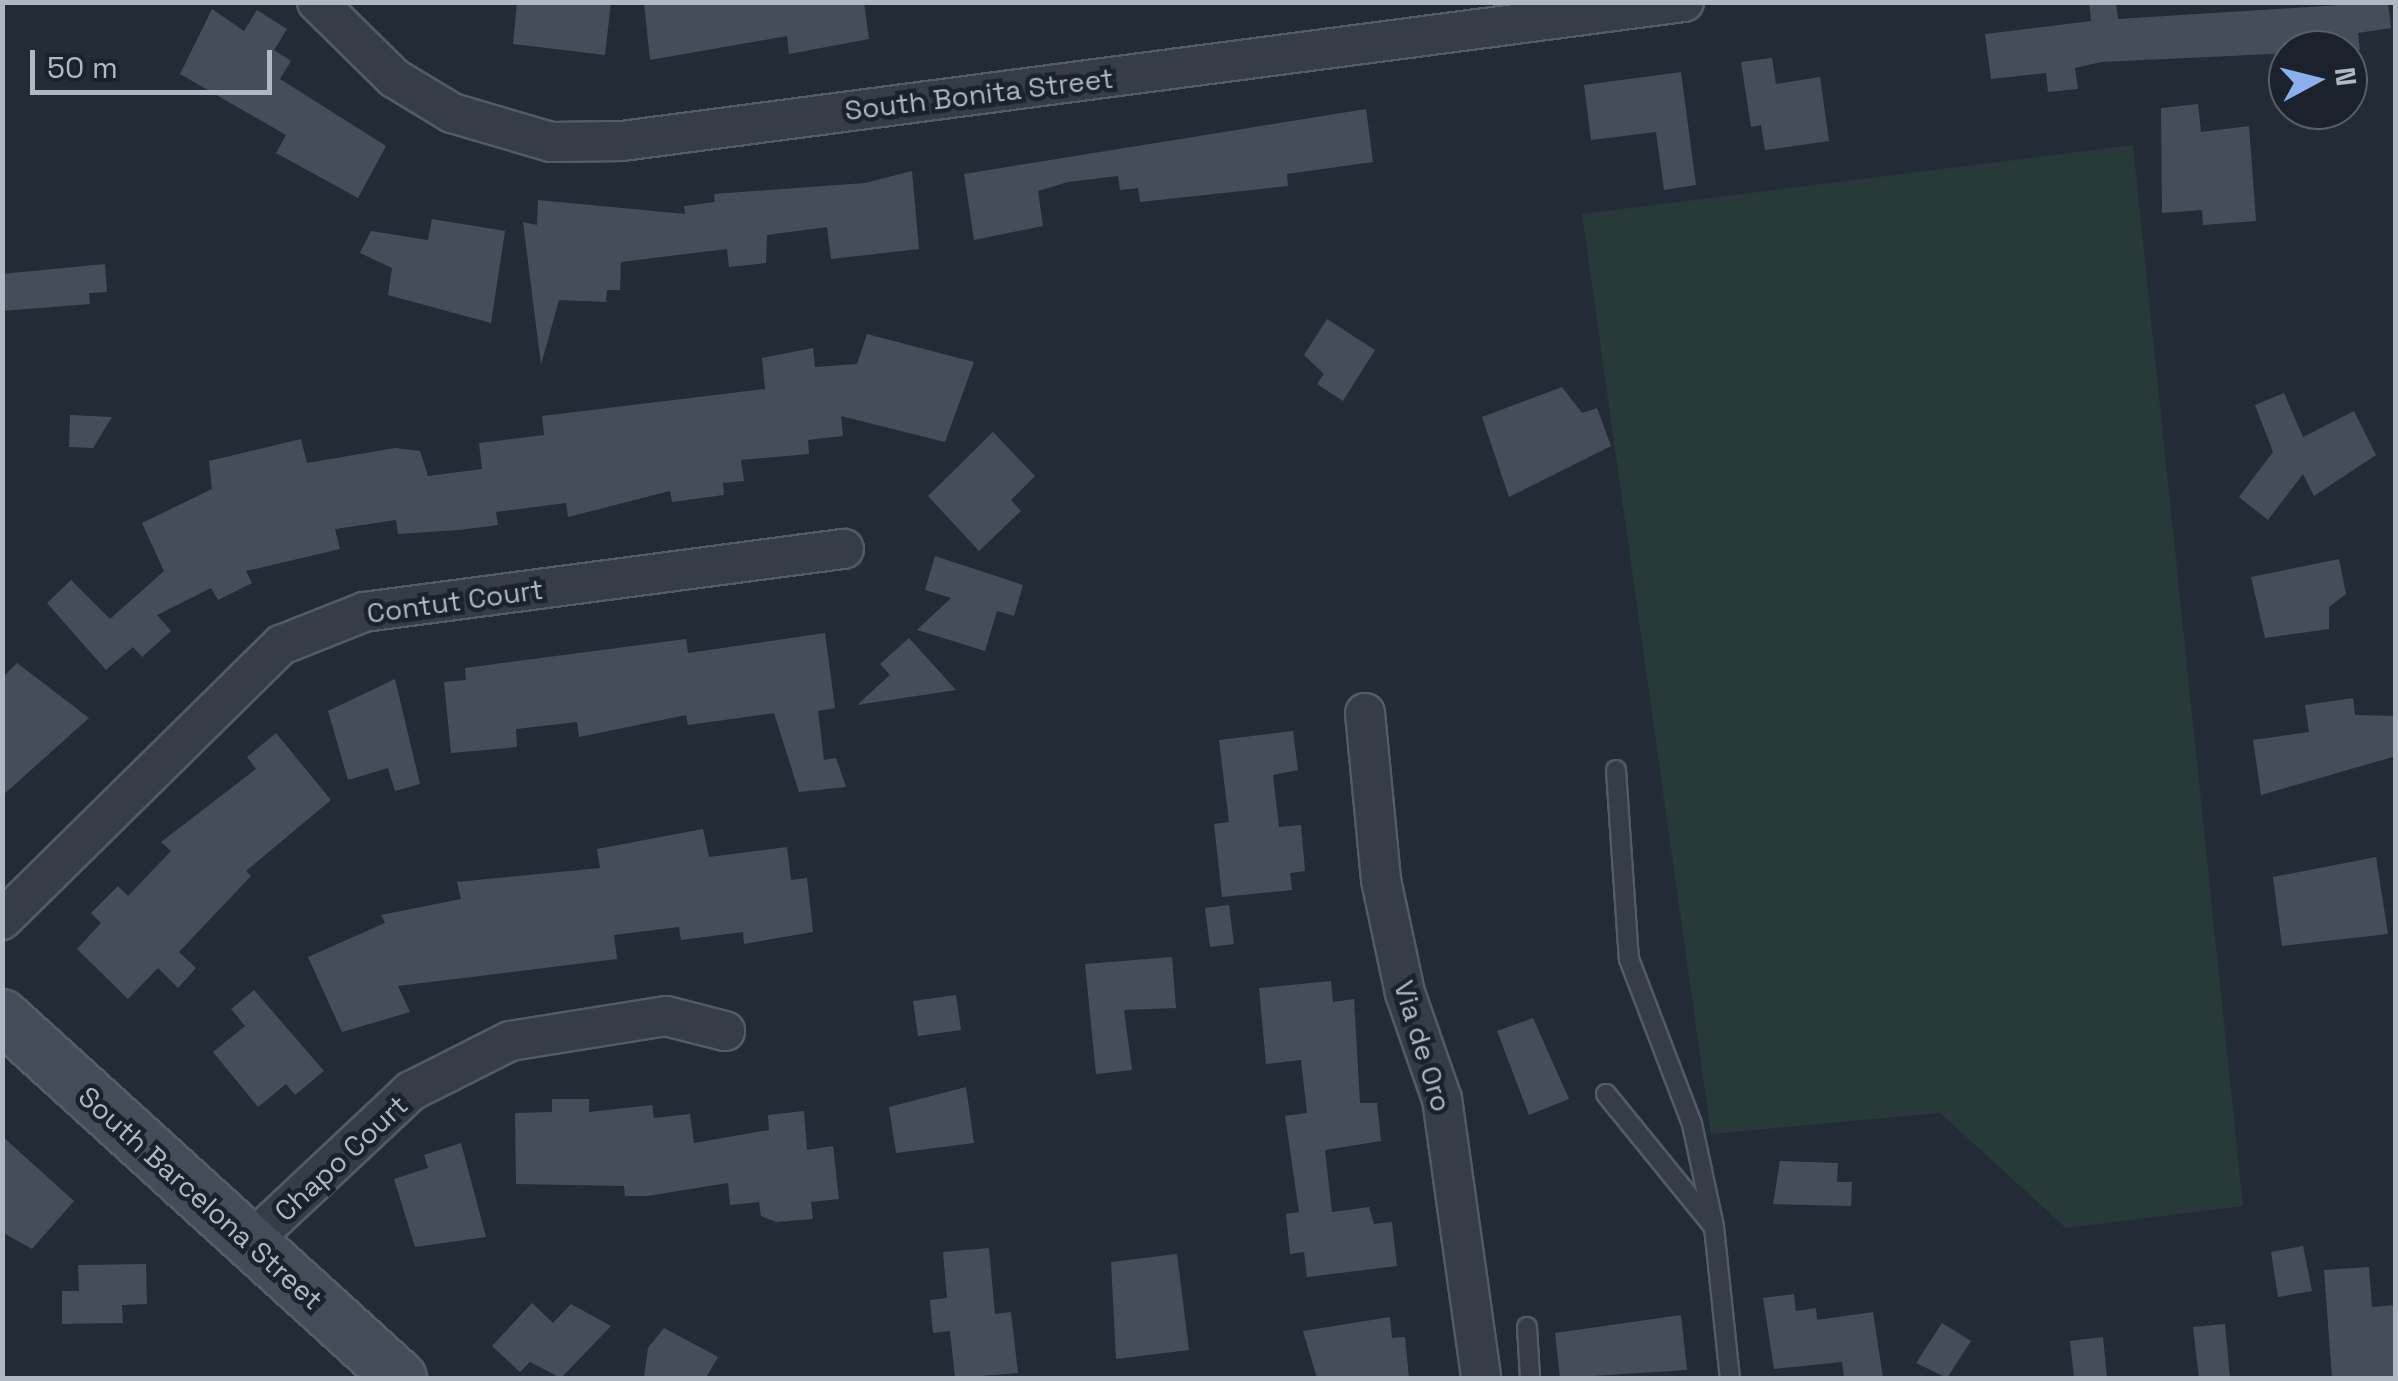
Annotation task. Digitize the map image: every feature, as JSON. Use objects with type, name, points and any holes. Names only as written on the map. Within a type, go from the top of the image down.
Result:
[{"type":"main road","name":"South Barcelona Street","points":[[2,1016],[248,1244],[400,1378]]},
{"type":"street","name":"South Bonita Street","points":[[317,2],[394,78],[452,113],[551,142],[622,141],[1684,2]]},
{"type":"street","name":"Contut Court","points":[[2,920],[281,645],[364,612],[844,549]]},
{"type":"street","name":"Via de Oro","points":[[1365,713],[1381,880],[1404,993],[1442,1098],[1481,1378]]},
{"type":"street","name":"Chapo Court","points":[[248,1244],[411,1091],[510,1041],[666,1016],[725,1031]]},
{"type":"lane","points":[[1616,770],[1629,958],[1692,1124],[1714,1227],[1730,1378]]},
{"type":"lane","points":[[1606,1094],[1714,1227]]},
{"type":"lane","points":[[1527,1328],[1530,1378]]},
{"type":"shaded area","points":[[2133,145],[2243,1206],[2066,1228],[1940,1113],[1711,1134],[1582,214]]},
{"type":"building","points":[[611,2],[605,55],[513,44],[517,3]]},
{"type":"building","points":[[644,2],[864,2],[869,39],[789,54],[787,36],[650,60]]},
{"type":"building","points":[[2089,2],[2116,2],[2118,19],[2388,2],[2391,28],[2368,31],[2268,30],[2268,54],[2101,62],[2075,68],[2078,89],[2048,92],[2046,73],[1991,79],[1985,34],[2091,21]]},
{"type":"building","points":[[212,9],[244,31],[257,10],[287,29],[274,50],[291,61],[280,79],[386,146],[358,198],[276,153],[286,135],[180,74]]},
{"type":"building","points":[[1772,58],[1776,84],[1820,77],[1829,141],[1765,150],[1761,125],[1751,127],[1741,62]]},
{"type":"building","points":[[1681,72],[1696,185],[1664,190],[1656,132],[1591,140],[1584,85]]},
{"type":"building","points":[[2198,104],[2201,132],[2249,126],[2256,221],[2203,225],[2202,210],[2162,213],[2161,108]]},
{"type":"building","points":[[1366,109],[1373,162],[1287,174],[1288,186],[1140,202],[1138,188],[1120,190],[1118,176],[1068,182],[1038,191],[1043,226],[974,240],[964,174]]},
{"type":"building","points":[[912,171],[919,249],[831,259],[827,227],[767,235],[766,263],[729,267],[727,249],[621,262],[620,290],[607,290],[606,302],[559,300],[541,365],[523,222],[537,225],[538,200],[685,214],[684,206],[715,202],[714,194],[865,183]]},
{"type":"building","points":[[432,219],[505,231],[491,323],[388,295],[392,268],[360,253],[371,231],[428,240]]},
{"type":"building","points":[[105,264],[107,292],[89,293],[90,304],[2,311],[2,274]]},
{"type":"building","points":[[1327,319],[1375,350],[1343,401],[1317,384],[1324,374],[1304,355]]},
{"type":"building","points":[[867,334],[974,362],[945,442],[841,416],[843,436],[808,440],[809,454],[741,460],[744,481],[723,483],[724,495],[672,502],[670,491],[568,517],[566,503],[496,512],[498,525],[459,530],[398,534],[396,520],[335,529],[340,549],[246,571],[252,583],[218,600],[211,588],[157,615],[171,631],[142,657],[133,647],[106,670],[47,603],[71,580],[110,619],[164,571],[142,523],[212,489],[209,461],[301,439],[307,463],[395,448],[420,451],[428,476],[482,469],[479,443],[544,435],[542,416],[765,389],[762,358],[813,348],[815,367],[857,364]]},
{"type":"building","points":[[1562,387],[1582,413],[1597,408],[1611,446],[1509,497],[1482,417]]},
{"type":"building","points":[[2284,393],[2303,437],[2354,411],[2376,455],[2314,496],[2303,474],[2268,520],[2239,497],[2273,452],[2255,405]]},
{"type":"building","points":[[70,415],[112,417],[93,448],[69,447]]},
{"type":"building","points":[[993,432],[1035,476],[1011,500],[1021,511],[979,551],[928,496]]},
{"type":"building","points":[[935,556],[1023,585],[1014,616],[997,611],[985,651],[917,630],[951,598],[925,590]]},
{"type":"building","points":[[2339,559],[2346,594],[2329,607],[2329,629],[2265,638],[2251,577]]},
{"type":"building","points":[[825,633],[835,708],[818,711],[824,760],[836,758],[846,787],[799,792],[774,713],[688,725],[686,715],[579,737],[577,722],[516,729],[517,747],[451,753],[444,682],[466,680],[465,668],[686,639],[688,653]]},
{"type":"building","points":[[909,638],[956,690],[857,705],[890,675],[880,664]]},
{"type":"building","points":[[17,663],[89,718],[2,796],[2,678]]},
{"type":"building","points":[[395,679],[420,784],[395,791],[388,768],[348,780],[328,711]]},
{"type":"building","points":[[2353,698],[2355,715],[2396,716],[2396,756],[2261,795],[2253,740],[2309,732],[2305,705]]},
{"type":"building","points":[[1293,731],[1298,770],[1273,775],[1279,827],[1301,825],[1305,871],[1290,873],[1292,890],[1222,897],[1214,824],[1229,822],[1219,740]]},
{"type":"building","points":[[276,733],[331,800],[246,871],[251,876],[179,952],[196,968],[178,988],[158,968],[128,999],[77,949],[101,923],[91,913],[118,886],[128,896],[171,851],[161,842],[256,769],[247,757]]},
{"type":"building","points":[[703,829],[709,857],[787,847],[791,880],[807,878],[813,932],[744,944],[743,932],[681,940],[679,927],[614,935],[617,959],[398,986],[410,1012],[342,1032],[308,957],[385,923],[381,915],[461,899],[457,882],[600,868],[597,849]]},
{"type":"building","points":[[2376,857],[2388,934],[2282,946],[2273,877]]},
{"type":"building","points":[[1229,905],[1234,944],[1210,947],[1205,908]]},
{"type":"building","points":[[1172,957],[1176,1008],[1124,1010],[1132,1070],[1096,1074],[1085,964]]},
{"type":"building","points":[[1331,981],[1333,1002],[1354,999],[1360,1103],[1377,1103],[1381,1141],[1325,1150],[1332,1212],[1369,1207],[1374,1224],[1392,1222],[1397,1266],[1307,1277],[1304,1252],[1290,1254],[1286,1214],[1299,1212],[1285,1116],[1307,1113],[1301,1060],[1266,1064],[1259,988]]},
{"type":"building","points":[[254,990],[324,1071],[295,1095],[286,1084],[258,1107],[213,1052],[245,1026],[231,1009]]},
{"type":"building","points":[[956,995],[961,1030],[918,1036],[913,1001]]},
{"type":"building","points":[[1533,1018],[1569,1099],[1529,1115],[1497,1031]]},
{"type":"building","points":[[966,1087],[974,1143],[896,1153],[889,1107]]},
{"type":"building","points":[[552,1099],[589,1099],[589,1112],[652,1105],[654,1118],[690,1114],[694,1143],[769,1130],[768,1115],[804,1111],[807,1150],[833,1146],[839,1199],[811,1202],[813,1219],[776,1222],[761,1216],[759,1202],[730,1205],[728,1183],[647,1196],[625,1196],[624,1186],[516,1184],[515,1113],[552,1112]]},
{"type":"building","points":[[2,1136],[74,1201],[32,1249],[2,1232]]},
{"type":"building","points":[[461,1143],[486,1237],[415,1247],[394,1179],[428,1168],[424,1155]]},
{"type":"building","points":[[1780,1161],[1838,1163],[1837,1182],[1852,1182],[1851,1206],[1773,1204]]},
{"type":"building","points":[[2303,1246],[2312,1291],[2278,1297],[2271,1252]]},
{"type":"building","points":[[989,1248],[995,1314],[1011,1312],[1018,1373],[955,1378],[950,1331],[933,1333],[930,1300],[947,1298],[943,1252]]},
{"type":"building","points":[[1177,1254],[1189,1350],[1116,1359],[1111,1262]]},
{"type":"building","points":[[146,1264],[147,1304],[122,1305],[123,1323],[62,1324],[62,1291],[79,1291],[78,1265]]},
{"type":"building","points":[[2369,1267],[2372,1307],[2396,1305],[2396,1378],[2332,1378],[2324,1270]]},
{"type":"building","points":[[1794,1294],[1796,1311],[1816,1308],[1817,1320],[1873,1312],[1883,1378],[1844,1378],[1842,1362],[1774,1369],[1763,1298]]},
{"type":"building","points":[[532,1303],[553,1323],[571,1304],[611,1326],[561,1378],[530,1362],[520,1372],[492,1346]]},
{"type":"building","points":[[1681,1315],[1687,1370],[1560,1378],[1555,1333]]},
{"type":"building","points":[[1390,1317],[1392,1338],[1405,1337],[1409,1378],[1317,1378],[1303,1331]]},
{"type":"building","points":[[1942,1323],[1971,1341],[1947,1378],[1916,1363]]},
{"type":"building","points":[[2225,1324],[2230,1378],[2199,1378],[2193,1327]]},
{"type":"building","points":[[664,1328],[718,1357],[706,1378],[644,1378],[648,1348]]},
{"type":"building","points":[[2103,1337],[2107,1378],[2074,1378],[2070,1341]]}]
